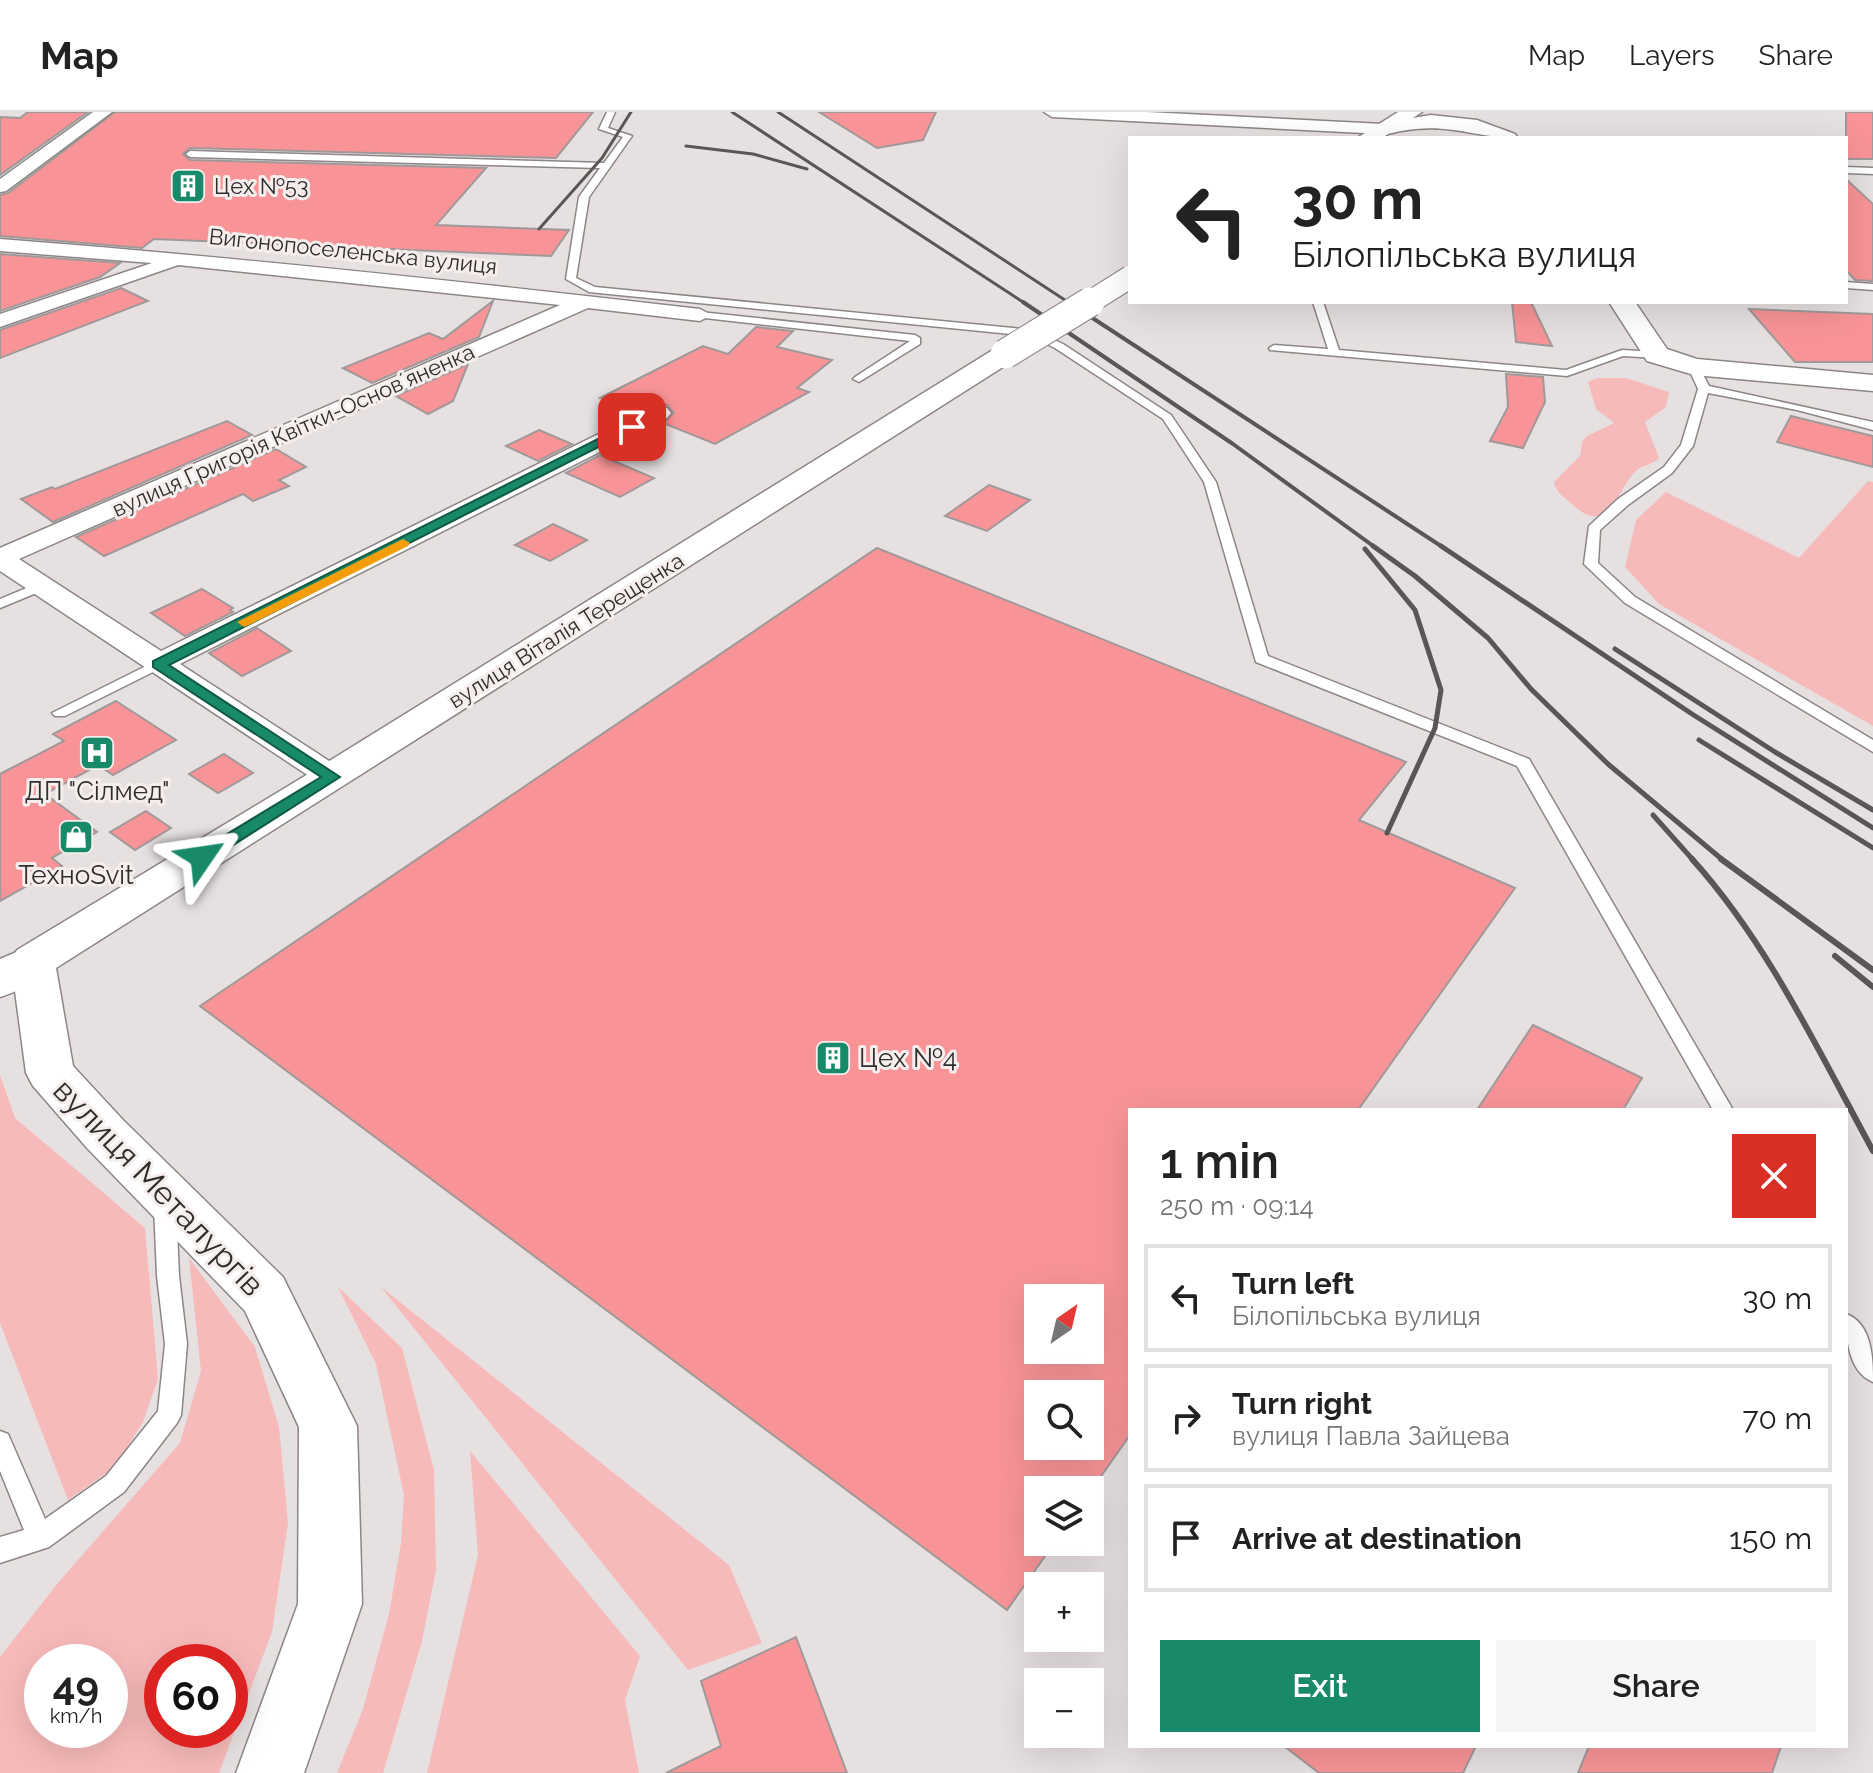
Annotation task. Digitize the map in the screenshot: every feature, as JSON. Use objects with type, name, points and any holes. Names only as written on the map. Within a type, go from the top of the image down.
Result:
[{"type":"main road","points":[[1375,134],[1412,112]]},
{"type":"main road","points":[[1491,112],[1509,136]]},
{"type":"main road","points":[[1375,134],[1432,119],[1480,126],[1505,136]]},
{"type":"main road","name":"вулиця Віталія Терещенка","points":[[16,971],[332,777],[1128,278]]},
{"type":"main road","points":[[1623,304],[1657,355],[1699,378],[1873,383]]},
{"type":"main road","name":"вулиця Металургів","points":[[16,971],[50,1073],[105,1134],[264,1294],[328,1426],[330,1604],[270,1773]]},
{"type":"street","points":[[0,187],[104,112]]},
{"type":"street","points":[[1052,112],[1375,134]]},
{"type":"street","name":"Вигонопоселенська вулиця","points":[[0,245],[184,259],[700,315]]},
{"type":"street","points":[[0,321],[184,259]]},
{"type":"street","name":"вулиця Григорія Квітки-Основʼяненка","points":[[0,559],[587,301]]},
{"type":"street","points":[[158,664],[659,413]]},
{"type":"street","points":[[0,559],[332,777]]},
{"type":"lane","points":[[611,112],[603,129],[628,136],[584,197],[571,279],[593,290],[1032,333],[1059,346],[1167,417],[1210,482],[1261,659],[1523,763],[1722,1108]]},
{"type":"lane","points":[[190,154],[608,166]]},
{"type":"lane","points":[[1848,170],[1873,171]]},
{"type":"lane","points":[[1848,285],[1873,287]]},
{"type":"lane","points":[[1319,304],[1334,352]]},
{"type":"lane","points":[[700,315],[915,338],[915,344],[859,379]]},
{"type":"lane","points":[[1274,348],[1567,373],[1622,353],[1657,355]]},
{"type":"lane","points":[[1873,426],[1699,378],[1687,446],[1668,470],[1623,502],[1594,529],[1591,564],[1630,600],[1873,747]]},
{"type":"lane","points":[[0,604],[41,586]]},
{"type":"lane","points":[[60,713],[158,664]]},
{"type":"lane","points":[[0,1550],[40,1538],[115,1484],[169,1415],[176,1344],[168,1276],[164,1191]]},
{"type":"lane","points":[[1848,1327],[1873,1371]]},
{"type":"lane","points":[[0,1442],[40,1538]]},
{"type":"shaded area","points":[[1597,378],[1626,378],[1669,392],[1666,407],[1645,422],[1659,458],[1637,470],[1612,506],[1596,516],[1586,514],[1573,505],[1559,492],[1554,482],[1580,456],[1582,442],[1587,436],[1614,423],[1596,409],[1588,382]]},
{"type":"shaded area","points":[[1868,481],[1873,482],[1873,726],[1659,604],[1625,567],[1636,520],[1666,492],[1799,558]]},
{"type":"shaded area","points":[[0,1075],[15,1118],[145,1228],[158,1379],[143,1422],[115,1467],[68,1500],[0,1323]]},
{"type":"shaded area","points":[[189,1258],[255,1347],[279,1427],[288,1523],[272,1632],[248,1696],[248,1644],[144,1644],[144,1748],[228,1748],[219,1773],[0,1773],[0,1657],[57,1584],[180,1443],[201,1371]]},
{"type":"shaded area","points":[[338,1287],[402,1348],[434,1470],[436,1570],[422,1641],[383,1773],[337,1773],[363,1709],[389,1614],[401,1543],[404,1495],[376,1364]]},
{"type":"shaded area","points":[[381,1287],[729,1565],[762,1643],[688,1670]]},
{"type":"shaded area","points":[[470,1451],[640,1656],[625,1700],[639,1773],[427,1773],[478,1555]]},
{"type":"building","points":[[28,112],[88,112],[0,175],[0,117],[20,118]]},
{"type":"building","points":[[115,112],[593,112],[556,158],[190,148],[183,154],[190,160],[486,168],[436,225],[569,230],[551,256],[154,239],[142,248],[0,236],[0,195],[8,193]]},
{"type":"building","points":[[819,112],[936,112],[923,140],[877,148]]},
{"type":"building","points":[[1846,112],[1873,112],[1873,159],[1848,159]]},
{"type":"building","points":[[1848,181],[1873,204],[1873,281],[1855,280],[1848,272]]},
{"type":"building","points":[[0,254],[120,263],[100,277],[0,311]]},
{"type":"building","points":[[121,288],[148,301],[0,358],[0,330]]},
{"type":"building","points":[[493,301],[479,337],[372,383],[343,368],[429,333],[443,339]]},
{"type":"building","points":[[1512,304],[1532,304],[1552,346],[1516,342]]},
{"type":"building","points":[[1749,309],[1873,314],[1873,362],[1795,362]]},
{"type":"building","points":[[756,327],[793,331],[777,347],[832,360],[797,388],[809,392],[715,444],[663,423],[674,413],[667,405],[651,405],[636,412],[600,398],[703,346],[728,354]]},
{"type":"building","points":[[468,364],[453,401],[428,414],[396,396]]},
{"type":"building","points":[[1506,374],[1543,377],[1545,402],[1523,448],[1490,441],[1508,407]]},
{"type":"building","points":[[1791,416],[1873,436],[1873,467],[1777,442]]},
{"type":"building","points":[[227,421],[252,435],[53,522],[21,499],[52,487],[55,489]]},
{"type":"building","points":[[539,430],[572,444],[538,461],[506,446]]},
{"type":"building","points":[[276,449],[306,467],[279,480],[289,486],[253,501],[243,494],[104,556],[76,537]]},
{"type":"building","points":[[600,455],[654,478],[620,497],[566,473]]},
{"type":"building","points":[[989,485],[1030,500],[987,531],[945,516]]},
{"type":"building","points":[[553,524],[587,540],[550,561],[515,545]]},
{"type":"building","name":"Цех №4","points":[[877,548],[1406,762],[1359,820],[1515,888],[1359,1108],[1128,1108],[1128,1438],[1101,1476],[1024,1476],[1024,1556],[1045,1556],[1034,1572],[1024,1572],[1024,1586],[1007,1610],[200,1006]]},
{"type":"building","points":[[202,589],[233,608],[230,610],[233,612],[185,636],[151,613]]},
{"type":"building","points":[[257,628],[291,651],[242,676],[209,653]]},
{"type":"building","points":[[116,701],[176,740],[113,775],[98,765],[45,794],[97,832],[52,858],[62,866],[0,901],[0,774],[64,741],[53,734]]},
{"type":"building","points":[[224,754],[253,773],[218,793],[189,774]]},
{"type":"building","points":[[146,811],[171,828],[135,850],[110,832]]},
{"type":"building","points":[[1533,1025],[1642,1078],[1624,1108],[1478,1108]]},
{"type":"building","points":[[796,1637],[847,1773],[666,1773],[721,1746],[701,1681]]},
{"type":"building","points":[[1287,1748],[1475,1748],[1463,1773],[1319,1773]]},
{"type":"building","points":[[1588,1748],[1780,1748],[1772,1773],[1578,1773]]},
{"type":"railway","points":[[539,229],[602,158],[631,112]]},
{"type":"railway","points":[[732,112],[1025,303]]},
{"type":"railway","points":[[778,112],[1071,304]]},
{"type":"railway","points":[[686,146],[753,154],[807,169]]},
{"type":"railway","points":[[1068,302],[1443,548]]},
{"type":"railway","points":[[1025,303],[1233,444],[1376,548]]},
{"type":"railway","points":[[1373,546],[1415,576],[1488,638],[1531,689],[1608,764],[1724,861]]},
{"type":"railway","points":[[1443,548],[1692,714],[1873,828]]},
{"type":"railway","points":[[1365,549],[1415,610],[1441,690],[1435,728],[1387,833]]},
{"type":"railway","points":[[1615,649],[1775,752],[1873,810]]},
{"type":"railway","points":[[1699,740],[1873,848]]},
{"type":"railway","points":[[1653,815],[1694,861]]},
{"type":"railway","points":[[1692,859],[1745,926],[1791,999],[1873,1151]]},
{"type":"railway","points":[[1721,859],[1873,970]]},
{"type":"railway","points":[[1835,956],[1873,987]]},
{"type":"slow traffic","points":[[244,622],[403,543]]},
{"type":"place","name":"Цех №53","points":[[188,186]]},
{"type":"place","name":"ДП \"Сілмед\"","points":[[97,753]]},
{"type":"place","name":"ТехноSvit","points":[[76,837]]},
{"type":"place","name":"Цех №4","points":[[833,1058]]},
{"type":"route","points":[[202,857],[332,777],[158,664],[632,427]]}]
